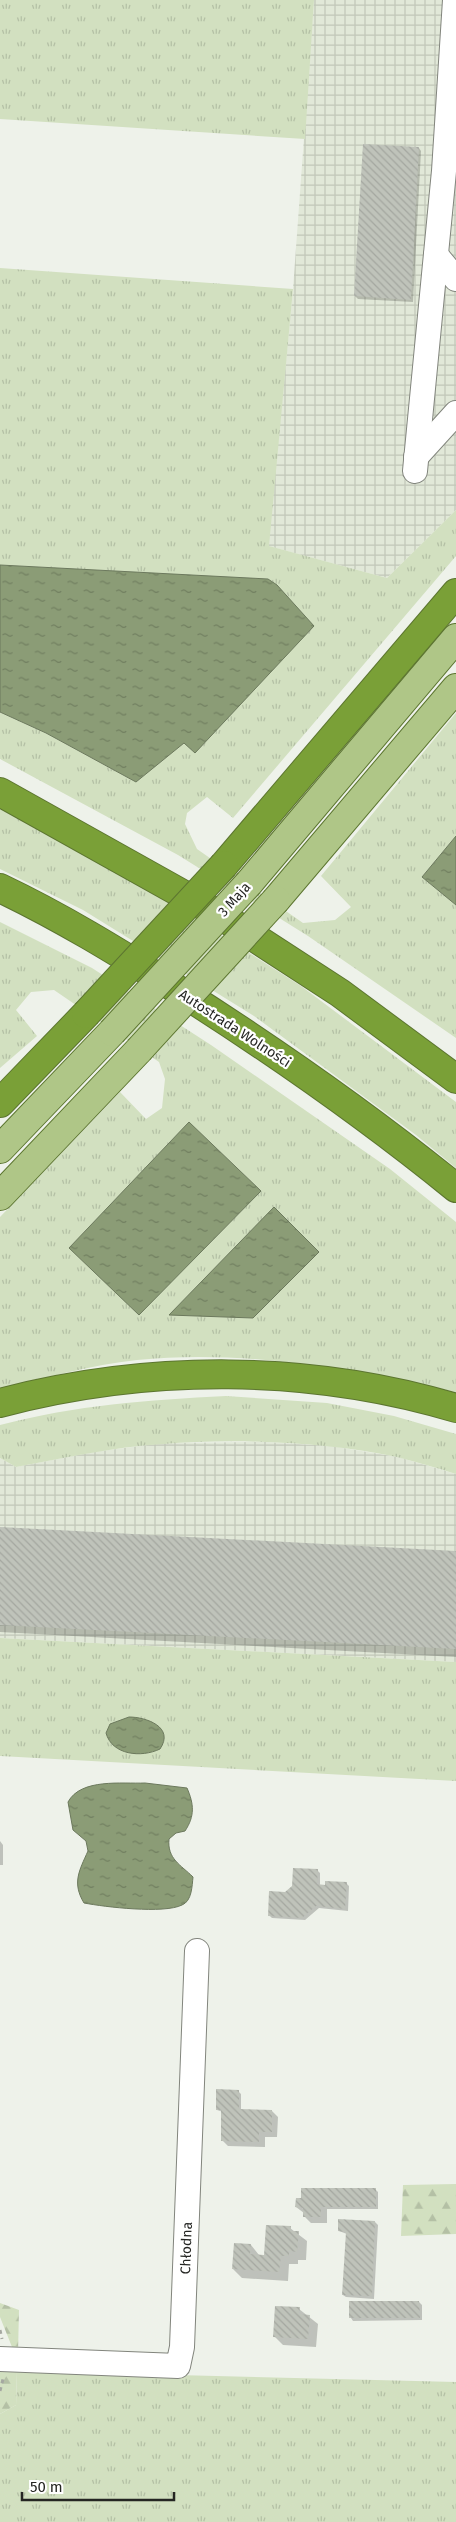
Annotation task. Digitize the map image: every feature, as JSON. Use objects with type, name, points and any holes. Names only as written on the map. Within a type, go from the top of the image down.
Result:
[{"type":"highway","points":[[0,1103],[86,1014],[224,865],[456,593]]},
{"type":"highway","points":[[0,792],[220,914],[340,992],[456,1058]]},
{"type":"highway","name":"Autostrada Wolności","points":[[7,893],[116,951],[243,1031],[383,1129],[456,1188]]},
{"type":"highway","points":[[340,992],[456,1079]]},
{"type":"highway","points":[[0,1403],[61,1389],[105,1382],[188,1375],[227,1375],[296,1378],[355,1385],[430,1400],[456,1408]]},
{"type":"main road","name":"3 Maja","points":[[0,1149],[112,1032],[249,883],[456,638]]},
{"type":"main road","points":[[0,1196],[139,1050],[276,900],[456,688]]},
{"type":"street","points":[[455,0],[447,232],[436,255],[416,464],[456,413]]},
{"type":"street","points":[[436,255],[456,278]]},
{"type":"street","name":"Chłodna","points":[[0,2359],[178,2366],[182,2347],[197,1951]]},
{"type":"shaded area","points":[[314,0],[456,0],[456,510],[387,578],[268,546],[293,289]]},
{"type":"shaded area","points":[[266,1442],[331,1446],[398,1457],[456,1474],[456,1662],[0,1638],[0,1458],[16,1467],[93,1452],[163,1443]]},
{"type":"green space","points":[[0,0],[314,0],[305,139],[0,119]]},
{"type":"green space","points":[[0,268],[293,289],[269,546],[387,578],[456,510],[456,556],[233,818],[207,797],[187,813],[185,824],[197,849],[303,923],[335,920],[351,907],[321,876],[456,713],[456,836],[422,877],[456,905],[456,1038],[308,936],[178,855],[0,759],[0,712],[46,733],[136,782],[184,742],[195,753],[268,579],[0,565]]},
{"type":"green space","points":[[0,808],[143,885],[301,986],[456,1102],[456,1168],[416,1135],[254,1016],[83,910],[0,869]]},
{"type":"green space","points":[[0,922],[92,968],[211,1045],[390,1169],[456,1222],[456,1392],[378,1376],[298,1363],[217,1357],[177,1357],[120,1362],[68,1372],[0,1389],[0,1217],[120,1092],[146,1119],[162,1108],[165,1079],[159,1062],[54,990],[31,992],[16,1010],[37,1036],[0,1068]]},
{"type":"green space","points":[[226,1396],[327,1403],[394,1416],[456,1434],[456,1474],[397,1457],[369,1452],[280,1443],[220,1441],[144,1445],[16,1467],[0,1458],[0,1425],[29,1418],[112,1404]]},
{"type":"green space","points":[[0,1638],[456,1662],[456,1781],[0,1756]]},
{"type":"green space","points":[[456,2184],[456,2234],[401,2236],[403,2185]]},
{"type":"green space","points":[[0,2303],[19,2310],[18,2353],[14,2352],[0,2317]]},
{"type":"green space","points":[[0,2370],[17,2371],[16,2405],[0,2414]]},
{"type":"green space","points":[[17,2371],[456,2382],[456,2522],[0,2522],[0,2414],[16,2405]]},
{"type":"water","points":[[0,565],[268,579],[277,585],[314,626],[195,753],[184,743],[136,782],[46,733],[0,712]]},
{"type":"water","points":[[456,836],[456,905],[422,877]]},
{"type":"water","points":[[189,1122],[261,1191],[139,1315],[69,1248]]},
{"type":"water","points":[[274,1207],[319,1252],[253,1318],[169,1315]]},
{"type":"water","points":[[129,1717],[150,1721],[161,1729],[164,1741],[160,1749],[136,1754],[128,1753],[114,1746],[106,1733],[110,1724]]},
{"type":"water","points":[[114,1783],[145,1783],[187,1788],[192,1805],[191,1820],[185,1831],[176,1833],[169,1839],[169,1846],[170,1852],[176,1861],[193,1877],[190,1897],[182,1905],[162,1909],[119,1908],[84,1903],[78,1889],[78,1877],[88,1851],[86,1841],[73,1830],[68,1802],[74,1794],[92,1786]]},
{"type":"building","points":[[363,144],[419,147],[411,300],[354,296]]},
{"type":"building","points":[[0,1527],[456,1551],[456,1649],[0,1625]]},
{"type":"building","points":[[293,1868],[318,1869],[317,1884],[325,1885],[325,1881],[347,1882],[345,1909],[316,1906],[302,1918],[268,1916],[269,1891],[285,1892],[292,1886]]},
{"type":"building","points":[[216,2089],[239,2090],[239,2109],[272,2110],[272,2132],[259,2132],[259,2142],[221,2141],[221,2110],[216,2110]]},
{"type":"building","points":[[301,2188],[376,2188],[376,2207],[321,2207],[321,2217],[303,2217],[303,2208],[295,2207],[296,2198],[301,2198]]},
{"type":"building","points":[[338,2219],[375,2221],[372,2296],[342,2295],[346,2232],[338,2231]]},
{"type":"building","points":[[266,2225],[291,2226],[291,2231],[299,2231],[297,2252],[289,2251],[289,2256],[281,2256],[279,2272],[232,2269],[234,2243],[251,2244],[250,2254],[264,2255]]},
{"type":"building","points":[[349,2301],[419,2301],[420,2318],[349,2318]]},
{"type":"building","points":[[275,2306],[300,2307],[299,2314],[310,2315],[308,2339],[273,2337]]}]
